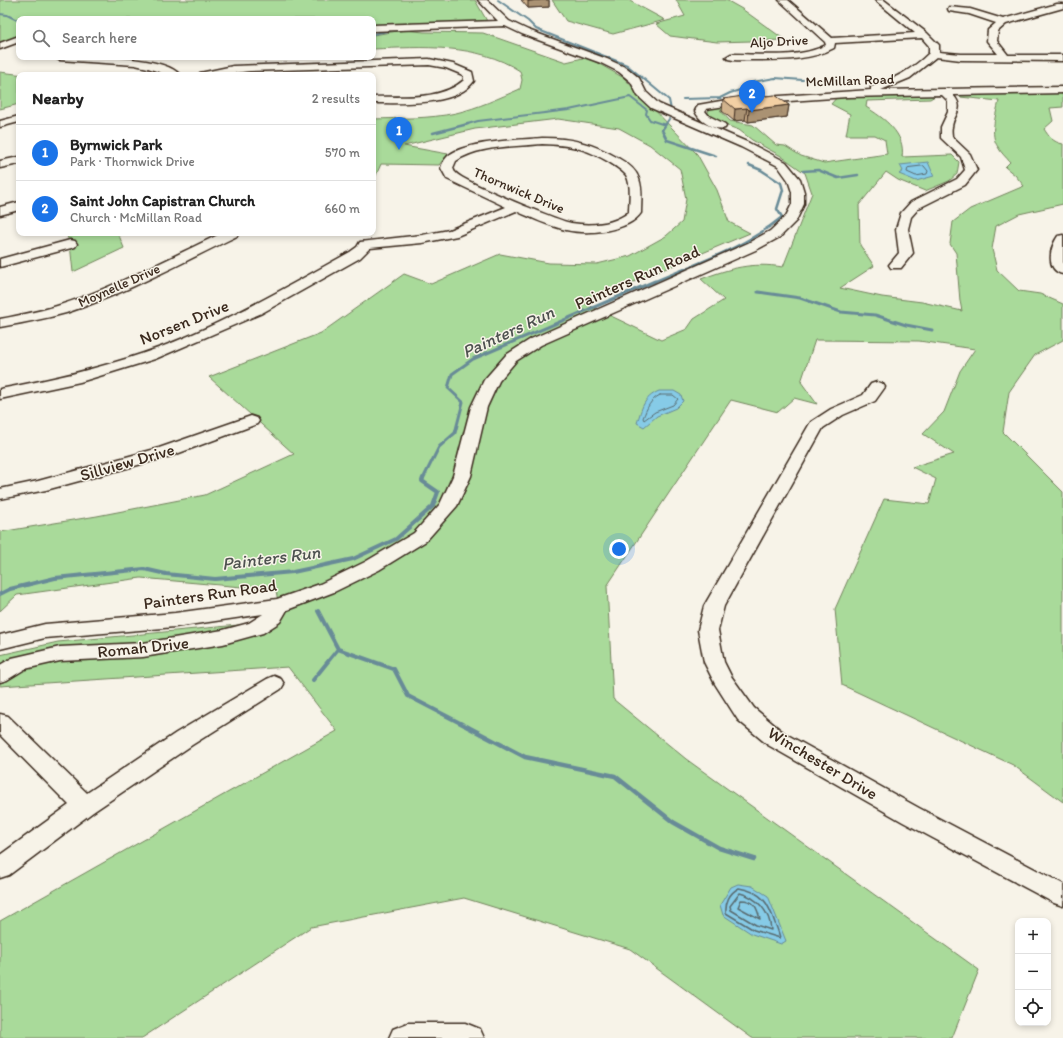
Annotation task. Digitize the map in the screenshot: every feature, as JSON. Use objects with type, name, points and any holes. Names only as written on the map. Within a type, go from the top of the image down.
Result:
[{"type":"street","name":"Painters Run Road","points":[[0,642],[45,631],[175,620],[280,605],[327,588],[366,569],[420,537],[448,506],[462,476],[479,407],[492,380],[511,358],[536,342],[753,246],[775,234],[792,218],[798,204],[798,192],[794,179],[782,164],[745,145],[655,106],[642,94],[635,80],[623,70],[604,61],[525,32],[500,18],[482,0]]},
{"type":"street","name":"Aljo Drive","points":[[731,57],[803,55],[818,53],[831,46],[830,41],[783,0]]},
{"type":"street","points":[[863,94],[904,79],[921,67],[934,54],[934,46],[924,35],[879,0]]},
{"type":"street","points":[[1046,2],[1061,7]]},
{"type":"street","points":[[1006,58],[992,42],[992,30],[1003,22],[1061,7]]},
{"type":"street","points":[[952,9],[970,12],[1003,22]]},
{"type":"street","points":[[477,24],[500,18]]},
{"type":"street","points":[[376,28],[477,24],[490,22],[493,19],[500,18]]},
{"type":"street","points":[[830,41],[924,35]]},
{"type":"street","points":[[2,50],[16,41]]},
{"type":"street","points":[[934,54],[961,57],[1063,58]]},
{"type":"street","points":[[97,60],[148,64],[164,68],[170,72]]},
{"type":"street","points":[[218,72],[250,68],[415,62],[448,64],[468,74],[469,81],[464,87],[452,92],[434,96],[376,100]]},
{"type":"street","name":"McMillan Road","points":[[745,145],[742,139],[727,128],[709,121],[702,116],[700,111],[702,107],[709,104],[732,102],[863,94],[1063,90]]},
{"type":"street","points":[[896,265],[906,253],[902,229],[906,216],[915,205],[961,182],[971,170],[966,156],[947,138],[946,127],[953,112],[953,101],[944,92]]},
{"type":"street","points":[[0,124],[16,121]]},
{"type":"street","name":"Thornwick Drive","points":[[542,141],[566,141],[596,148],[622,165],[632,176],[635,194],[635,213],[625,222],[616,225],[596,228],[568,227],[516,207],[451,176],[447,168],[451,159],[464,152],[482,147],[542,141]]},
{"type":"street","points":[[0,165],[16,161]]},
{"type":"street","points":[[0,211],[16,207]]},
{"type":"street","points":[[363,239],[422,239],[452,233],[516,207]]},
{"type":"street","name":"Moynelle Drive","points":[[0,323],[36,316],[92,299],[226,236]]},
{"type":"street","name":"Norsen Drive","points":[[0,394],[75,379],[157,353],[227,324],[257,310],[355,255],[362,250],[363,239]]},
{"type":"street","points":[[1063,239],[1056,253],[1059,267],[1063,270]]},
{"type":"street","points":[[0,263],[70,244]]},
{"type":"street","name":"Winchester Drive","points":[[877,387],[869,398],[837,412],[817,425],[714,606],[708,630],[714,662],[722,679],[746,714],[776,739],[911,815],[1063,896]]},
{"type":"street","name":"Sillview Drive","points":[[0,494],[40,486],[165,452],[251,421]]},
{"type":"street","name":"Romah Drive","points":[[0,675],[19,663],[60,654],[143,650],[224,637],[256,628],[273,617],[280,605]]},
{"type":"street","points":[[0,868],[85,806],[184,739],[274,684]]},
{"type":"street","points":[[0,722],[85,806]]},
{"type":"street","points":[[403,1038],[408,1036],[465,1036],[470,1038]]},
{"type":"green space","points":[[0,0],[475,0],[487,21],[376,26],[376,16],[16,16],[16,38],[0,43]]},
{"type":"green space","points":[[552,0],[628,0],[665,20],[613,34],[566,21]]},
{"type":"green space","points":[[676,0],[726,0],[742,9],[785,40],[717,42],[670,36],[656,24],[685,16]]},
{"type":"green space","points":[[404,30],[424,32],[483,33],[566,62],[587,57],[624,78],[697,154],[717,190],[729,222],[750,233],[584,303],[661,340],[687,329],[694,319],[724,300],[701,279],[741,267],[761,265],[783,267],[812,193],[805,173],[781,156],[752,140],[739,130],[714,121],[707,114],[710,108],[719,105],[747,105],[720,110],[730,121],[753,125],[776,145],[785,146],[801,156],[824,163],[887,154],[885,140],[875,135],[846,135],[850,114],[831,104],[838,96],[927,94],[935,96],[930,99],[867,101],[866,107],[880,116],[897,134],[901,141],[902,157],[952,155],[959,162],[957,174],[949,181],[925,191],[898,180],[886,172],[859,205],[860,245],[874,266],[840,288],[882,297],[922,302],[962,311],[956,253],[950,244],[953,222],[970,209],[1024,186],[1015,175],[1005,167],[1010,162],[995,142],[994,124],[999,101],[960,97],[958,95],[1063,94],[1063,107],[1050,108],[1053,121],[1044,129],[1052,139],[1063,144],[1063,204],[1019,214],[996,226],[992,249],[997,270],[1019,291],[1040,294],[1063,304],[1063,340],[1035,355],[1009,392],[1003,432],[1063,492],[1063,802],[1013,765],[842,685],[835,609],[884,499],[929,504],[936,479],[912,467],[954,454],[923,434],[944,412],[960,371],[975,349],[919,341],[815,340],[801,382],[817,404],[794,398],[778,412],[731,400],[607,586],[613,699],[686,759],[979,970],[952,1038],[752,1038],[630,949],[464,898],[311,927],[142,1038],[0,1038],[0,921],[337,731],[288,667],[0,686],[0,655],[58,642],[281,621],[276,590],[141,578],[17,595],[0,611],[0,532],[97,516],[205,495],[294,454],[209,377],[321,333],[404,274],[431,284],[500,254],[549,263],[597,264],[630,256],[666,236],[682,222],[686,199],[680,169],[650,145],[619,128],[558,119],[475,129],[404,146],[448,154],[439,165],[381,164],[376,175],[376,119],[425,117],[446,115],[464,111],[520,89],[522,80],[520,71],[486,55],[468,51],[430,48],[376,49],[376,35]]},
{"type":"green space","points":[[0,72],[16,74],[16,105],[0,109]]},
{"type":"green space","points":[[67,236],[119,236],[124,248],[73,272],[70,244]]},
{"type":"water","points":[[928,162],[934,176],[916,181],[899,174],[903,171],[900,165]]},
{"type":"water","points":[[659,391],[674,391],[681,395],[683,401],[676,408],[657,416],[644,427],[637,423],[642,408],[646,400]]},
{"type":"water","points":[[738,884],[752,886],[768,896],[786,941],[781,944],[752,934],[723,915],[720,905],[731,887]]},
{"type":"building","points":[[763,93],[766,96],[775,95],[789,105],[749,110],[747,108],[735,109],[723,99]]},
{"type":"waterway","name":"Painters Run","points":[[498,0],[528,21],[536,29],[627,65],[669,100],[671,110]]},
{"type":"waterway","points":[[0,14],[7,15],[16,20]]},
{"type":"waterway","points":[[376,33],[393,30]]},
{"type":"waterway","points":[[683,99],[720,98],[730,93],[750,87],[753,82],[775,78],[803,80]]},
{"type":"waterway","points":[[464,125],[478,121],[569,110],[630,97],[647,110],[646,114],[650,120],[665,125]]},
{"type":"waterway","name":"Painters Run","points":[[665,125],[669,119]]},
{"type":"waterway","points":[[433,133],[468,124]]},
{"type":"waterway","name":"Painters Run","points":[[666,124],[662,130],[667,140],[716,156]]},
{"type":"waterway","name":"Painters Run","points":[[653,282],[737,246],[768,228],[782,217],[777,209],[783,190],[781,183],[761,170],[749,165]]},
{"type":"waterway","points":[[803,171],[818,170],[838,178],[858,175]]},
{"type":"waterway","name":"Painters Run","points":[[423,479],[439,447],[455,433],[463,402],[448,388],[452,374],[473,359],[655,281]]},
{"type":"waterway","points":[[758,292],[800,298],[841,312],[875,315],[906,325],[932,330]]},
{"type":"waterway","name":"Painters Run","points":[[0,594],[10,589],[55,578],[144,569],[166,574],[215,579],[293,572],[353,559],[396,539],[433,506],[438,492],[422,481],[423,478]]},
{"type":"waterway","points":[[318,611],[338,649]]},
{"type":"waterway","points":[[313,680],[338,649]]},
{"type":"waterway","points":[[338,649],[394,669],[408,696],[468,727]]},
{"type":"waterway","points":[[466,726],[525,757],[615,776],[673,822],[719,848],[754,859]]},
{"type":"place","name":"Saint John Capistran Church","points":[[752,113]]},
{"type":"place","name":"Byrnwick Park","points":[[399,150]]}]
